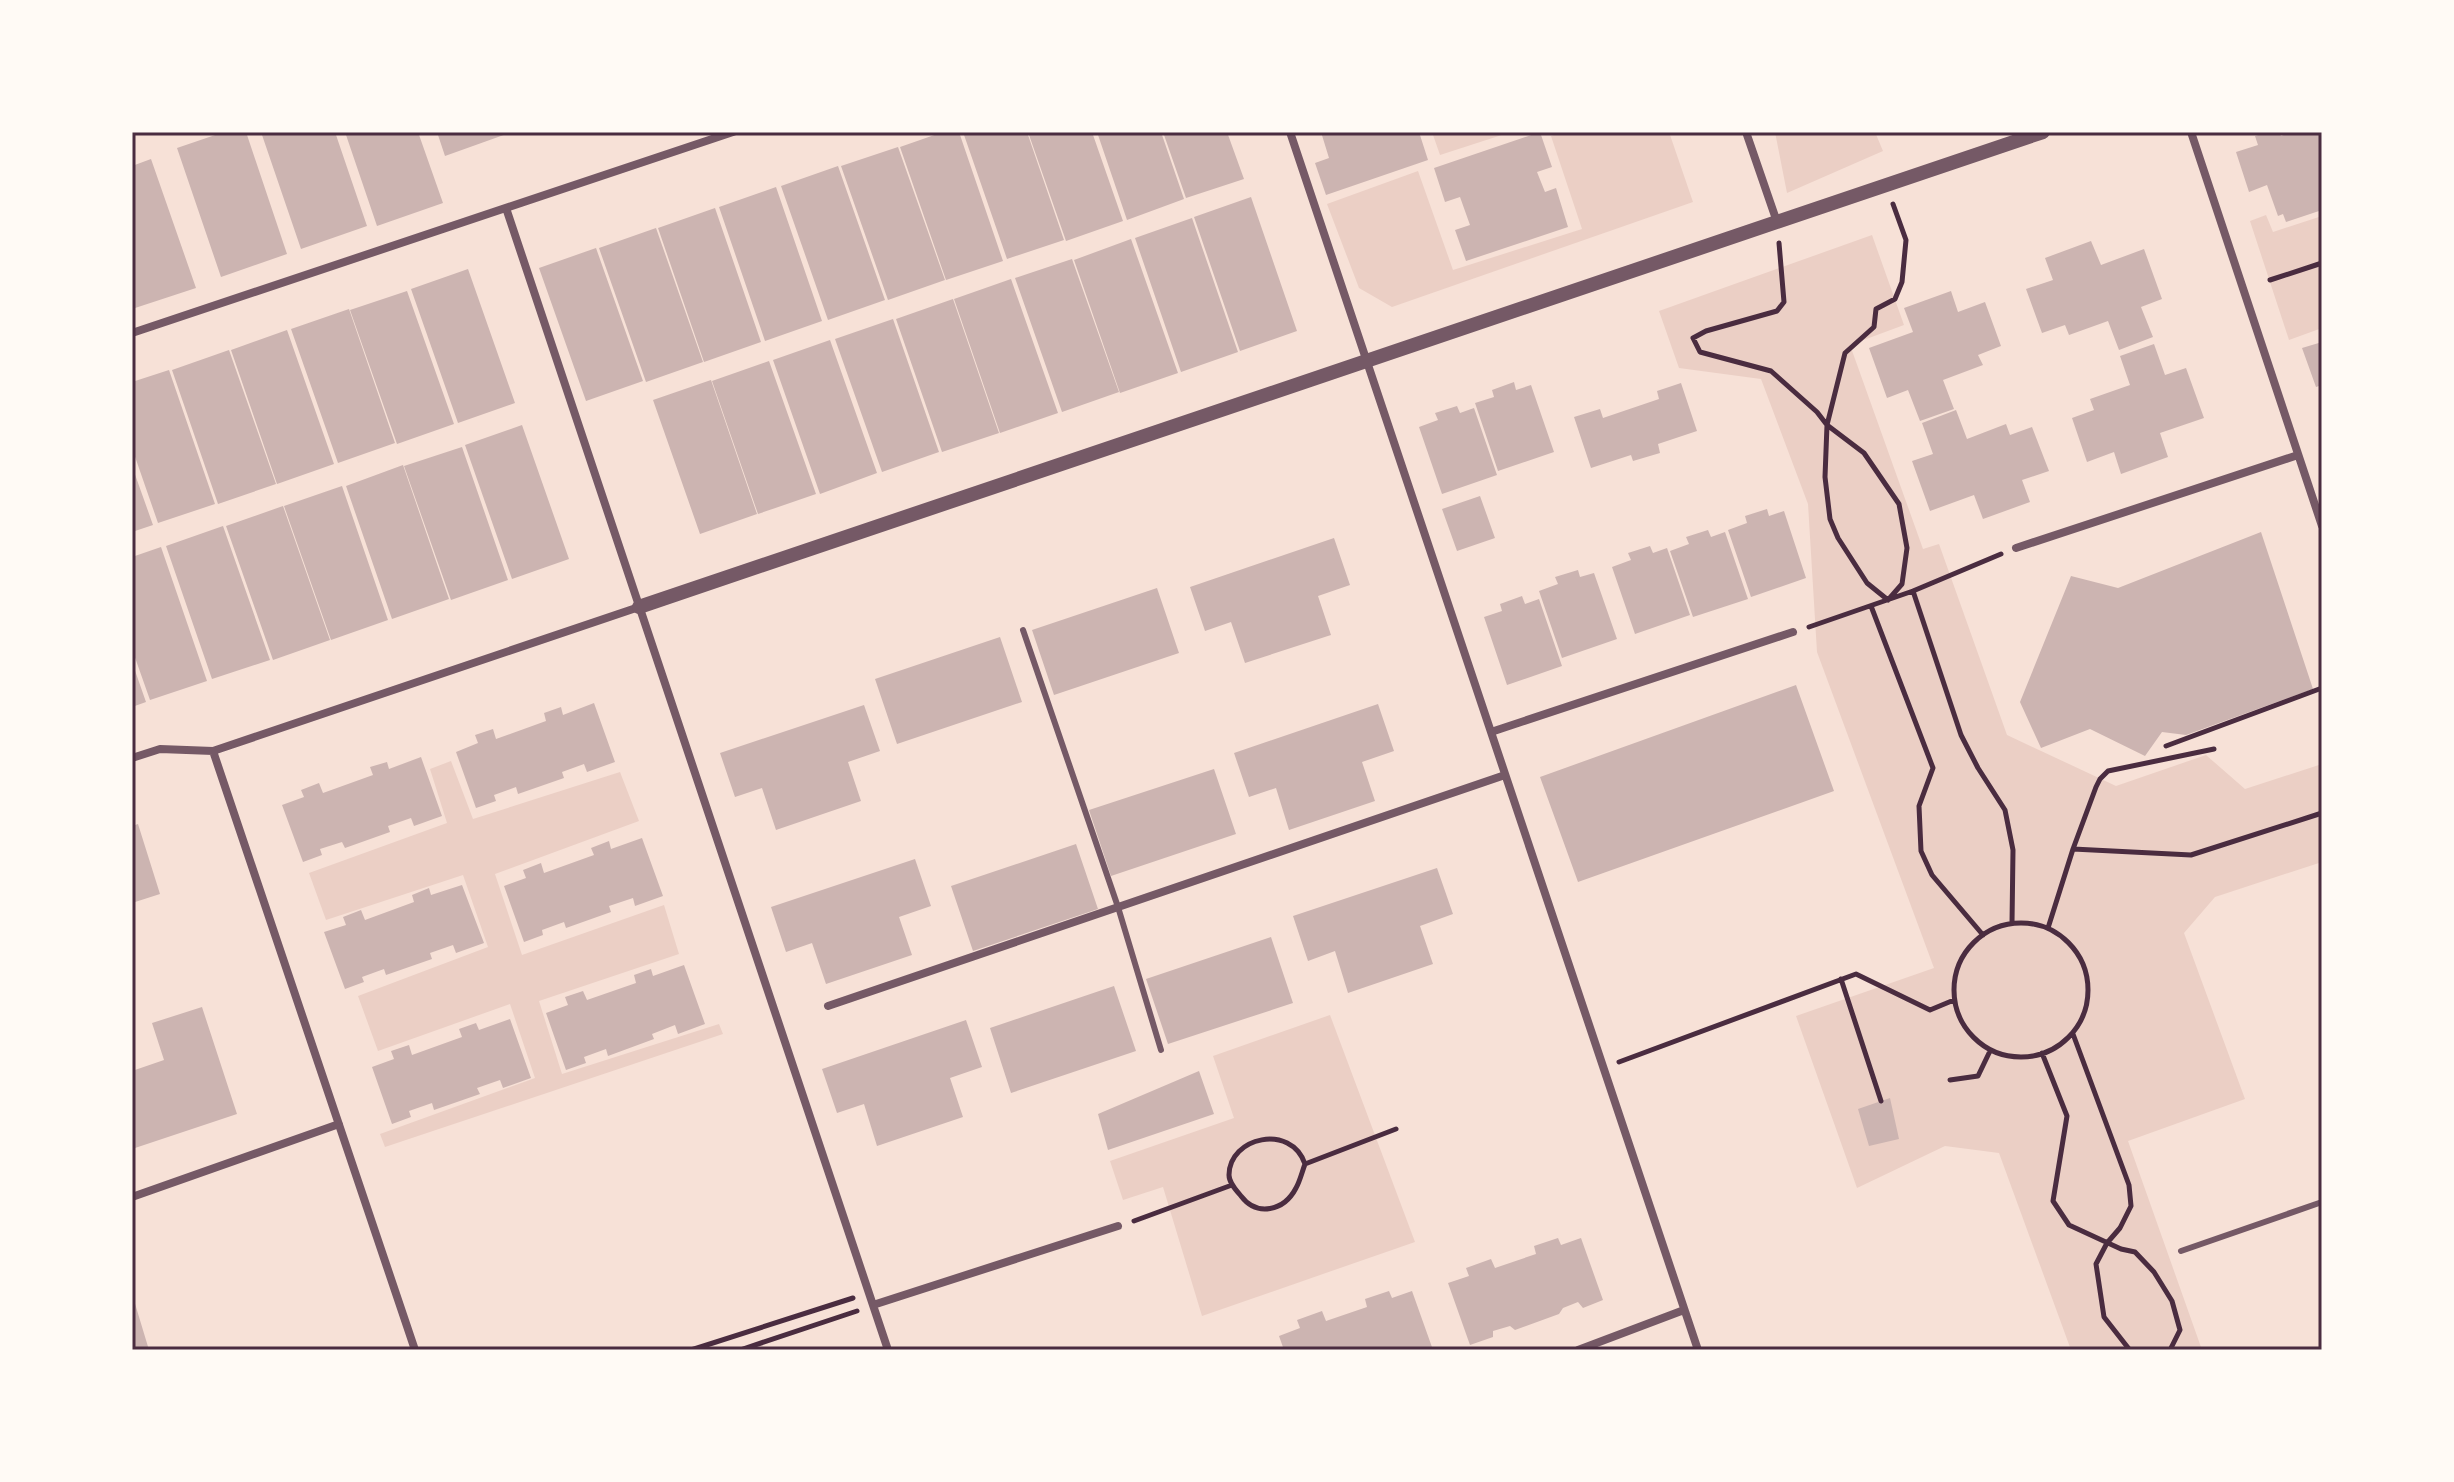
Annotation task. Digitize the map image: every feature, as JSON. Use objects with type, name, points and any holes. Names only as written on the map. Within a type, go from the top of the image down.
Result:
[{"type":"street","points":[[132,333],[733,132]]},
{"type":"street","points":[[1290,132],[1698,1350]]},
{"type":"street","points":[[1746,132],[1777,222]]},
{"type":"street","points":[[132,758],[160,749],[213,751],[2043,132]]},
{"type":"street","points":[[2191,132],[2322,526]]},
{"type":"street","points":[[506,208],[888,1350]]},
{"type":"street","points":[[2016,548],[2298,455]]},
{"type":"street","points":[[1491,732],[1793,632]]},
{"type":"street","points":[[213,751],[415,1350]]},
{"type":"street","points":[[828,1006],[1505,775]]},
{"type":"street","points":[[132,1197],[339,1124]]},
{"type":"street","points":[[873,1305],[1118,1226]]},
{"type":"street","points":[[1578,1350],[1684,1310]]},
{"type":"lane","points":[[1023,630],[1118,907],[1161,1050]]},
{"type":"lane","points":[[2181,1251],[2322,1202]]},
{"type":"path","points":[[1886,185],[1906,240],[1902,282],[1895,299],[1876,309],[1874,327],[1845,353],[1827,425],[1825,477],[1830,519],[1838,538],[1867,583],[1888,600]]},
{"type":"path","points":[[1777,222],[1784,302],[1777,311],[1706,331],[1693,338],[1700,352],[1771,371],[1817,412],[1827,425],[1864,453],[1899,504],[1907,548],[1902,584],[1888,600]]},
{"type":"path","points":[[2270,280],[2322,263]]},
{"type":"path","points":[[1793,632],[1913,591],[2016,548]]},
{"type":"path","points":[[1913,591],[1961,735],[2005,810],[2013,850],[2012,923]]},
{"type":"path","points":[[1871,606],[1933,768],[1919,806],[1921,851],[1932,875],[1983,935]]},
{"type":"path","points":[[2166,746],[2322,688]]},
{"type":"path","points":[[2048,929],[2073,849],[2100,779],[2108,771],[2214,749]]},
{"type":"path","points":[[2073,849],[2191,855],[2322,813]]},
{"type":"path","points":[[2012,923],[2033,923],[2048,929],[2055,931],[2073,947],[2085,967],[2089,990],[2085,1013],[2073,1034],[2054,1049],[2032,1057],[2011,1057],[1990,1051],[1973,1038],[1960,1021],[1954,1000],[1954,979],[1961,958],[1973,941],[1991,929],[2012,923]]},
{"type":"path","points":[[1603,1067],[1856,974],[1930,1010],[1954,1000]]},
{"type":"path","points":[[1841,979],[1881,1101]]},
{"type":"path","points":[[2073,1034],[2129,1185],[2131,1206],[2096,1264],[2104,1317],[2132,1350]]},
{"type":"path","points":[[1950,1080],[1978,1076],[1990,1051]]},
{"type":"path","points":[[2042,1053],[2067,1116],[2053,1201],[2069,1225],[2121,1249],[2135,1252],[2154,1272],[2172,1301],[2180,1330],[2170,1350]]},
{"type":"path","points":[[1305,1164],[1396,1129]]},
{"type":"path","points":[[1273,1138],[1289,1143],[1301,1154],[1305,1164],[1296,1189],[1286,1200],[1268,1210],[1248,1205],[1232,1185],[1229,1174],[1234,1160],[1250,1143],[1273,1138]]},
{"type":"path","points":[[1118,1226],[1232,1185]]},
{"type":"path","points":[[691,1350],[869,1293]]},
{"type":"path","points":[[740,1350],[873,1305]]},
{"type":"shaded area","points":[[1432,132],[1511,132],[1440,155]]},
{"type":"shaded area","points":[[1563,132],[1669,132],[1693,202],[1392,307],[1359,288],[1327,204],[1418,171],[1453,270],[1582,229],[1551,136]]},
{"type":"shaded area","points":[[1775,132],[1875,132],[1883,151],[1787,193]]},
{"type":"shaded area","points":[[2266,215],[2273,232],[2322,216],[2322,328],[2289,340],[2250,221]]},
{"type":"shaded area","points":[[1872,235],[1904,325],[1850,345],[1923,549],[1939,544],[2007,735],[2116,786],[2206,755],[2245,789],[2322,764],[2322,862],[2215,897],[2184,933],[2245,1099],[2128,1141],[2202,1350],[2071,1350],[1999,1153],[1945,1146],[1857,1188],[1796,1016],[1934,968],[1817,652],[1808,504],[1761,379],[1679,368],[1659,311]]},
{"type":"shaded area","points":[[451,761],[473,819],[620,772],[639,821],[495,874],[522,955],[664,905],[679,954],[539,1001],[562,1074],[719,1024],[723,1034],[385,1147],[380,1134],[535,1078],[510,1004],[378,1051],[358,996],[488,947],[463,875],[326,920],[309,873],[447,823],[430,769]]},
{"type":"shaded area","points":[[1330,1015],[1415,1242],[1202,1316],[1163,1187],[1123,1200],[1110,1161],[1234,1118],[1213,1056]]},
{"type":"building","points":[[224,132],[246,132],[287,254],[221,277],[177,148]]},
{"type":"building","points":[[261,132],[335,132],[367,226],[301,249]]},
{"type":"building","points":[[345,132],[418,132],[443,203],[377,226]]},
{"type":"building","points":[[437,132],[512,132],[445,156]]},
{"type":"building","points":[[943,132],[959,132],[1003,261],[946,280],[900,147]]},
{"type":"building","points":[[963,132],[1027,132],[1064,240],[1007,259]]},
{"type":"building","points":[[1028,132],[1092,132],[1123,221],[1066,241]]},
{"type":"building","points":[[1097,132],[1161,132],[1184,199],[1127,220]]},
{"type":"building","points":[[1163,132],[1227,132],[1244,179],[1186,198]]},
{"type":"building","points":[[1321,132],[1419,132],[1428,160],[1326,195],[1315,163],[1329,158]]},
{"type":"building","points":[[1540,132],[1552,167],[1537,172],[1545,192],[1556,188],[1568,227],[1466,261],[1455,230],[1470,225],[1460,197],[1445,202],[1434,168]]},
{"type":"building","points":[[2279,132],[2281,136],[2292,132],[2322,132],[2322,210],[2286,222],[2283,214],[2278,216],[2267,185],[2249,192],[2236,152],[2258,145],[2255,136]]},
{"type":"building","points":[[898,147],[945,280],[888,300],[841,166]]},
{"type":"building","points":[[151,159],[196,288],[132,309],[132,166]]},
{"type":"building","points":[[838,166],[885,300],[828,320],[781,186]]},
{"type":"building","points":[[776,187],[822,321],[765,341],[719,207]]},
{"type":"building","points":[[1251,197],[1297,331],[1240,351],[1194,217]]},
{"type":"building","points":[[715,208],[761,342],[704,362],[658,228]]},
{"type":"building","points":[[1192,218],[1238,352],[1181,372],[1135,238]]},
{"type":"building","points":[[656,228],[703,362],[646,382],[599,248]]},
{"type":"building","points":[[1131,239],[1178,373],[1120,393],[1074,260]]},
{"type":"building","points":[[2091,241],[2101,265],[2144,249],[2162,299],[2141,307],[2153,337],[2119,350],[2108,321],[2069,335],[2065,325],[2042,333],[2026,289],[2053,280],[2045,258]]},
{"type":"building","points":[[596,248],[643,381],[586,401],[539,268]]},
{"type":"building","points":[[1072,259],[1119,392],[1062,412],[1015,278]]},
{"type":"building","points":[[468,269],[515,403],[458,423],[411,289]]},
{"type":"building","points":[[1011,279],[1058,413],[1000,433],[954,299]]},
{"type":"building","points":[[407,291],[454,424],[397,444],[350,310]]},
{"type":"building","points":[[1951,291],[1958,312],[1985,302],[2001,346],[1978,355],[1983,365],[1943,380],[1954,409],[1920,421],[1908,390],[1887,398],[1869,348],[1913,332],[1904,308]]},
{"type":"building","points":[[953,299],[999,433],[942,452],[896,319]]},
{"type":"building","points":[[349,309],[395,443],[338,463],[291,329]]},
{"type":"building","points":[[893,319],[939,452],[882,472],[835,339]]},
{"type":"building","points":[[287,330],[334,464],[277,484],[231,350]]},
{"type":"building","points":[[830,340],[877,473],[820,494],[773,360]]},
{"type":"building","points":[[2322,342],[2322,385],[2316,387],[2302,348]]},
{"type":"building","points":[[2154,344],[2165,375],[2186,368],[2204,418],[2160,433],[2168,457],[2121,474],[2114,452],[2087,462],[2072,418],[2094,410],[2090,399],[2130,385],[2120,356]]},
{"type":"building","points":[[229,350],[276,484],[218,504],[172,370]]},
{"type":"building","points":[[769,361],[816,494],[758,514],[712,381]]},
{"type":"building","points":[[169,370],[215,504],[158,523],[132,448],[132,382]]},
{"type":"building","points":[[711,380],[757,514],[700,534],[653,400]]},
{"type":"building","points":[[1514,382],[1516,390],[1531,385],[1554,452],[1498,471],[1475,403],[1494,397],[1492,390]]},
{"type":"building","points":[[1681,383],[1697,431],[1658,444],[1660,453],[1633,461],[1631,455],[1591,468],[1574,417],[1600,409],[1603,418],[1659,399],[1657,391]]},
{"type":"building","points":[[1457,406],[1460,413],[1474,408],[1497,475],[1442,494],[1419,427],[1438,420],[1435,413]]},
{"type":"building","points":[[1956,410],[1967,439],[2006,424],[2010,435],[2032,427],[2049,471],[2022,480],[2030,502],[1983,519],[1974,495],[1930,511],[1912,461],[1933,454],[1922,423]]},
{"type":"building","points":[[522,425],[569,559],[512,579],[465,445]]},
{"type":"building","points":[[462,447],[508,580],[451,600],[404,466]]},
{"type":"building","points":[[403,465],[449,599],[392,619],[346,486]]},
{"type":"building","points":[[132,466],[153,525],[132,532]]},
{"type":"building","points":[[342,486],[388,620],[331,640],[284,506]]},
{"type":"building","points":[[1480,496],[1495,538],[1457,551],[1442,509]]},
{"type":"building","points":[[283,506],[330,640],[273,660],[226,526]]},
{"type":"building","points":[[1767,509],[1769,516],[1784,511],[1806,578],[1751,597],[1728,530],[1747,523],[1745,516]]},
{"type":"building","points":[[223,526],[270,660],[212,679],[166,546]]},
{"type":"building","points":[[1708,530],[1711,537],[1725,532],[1748,599],[1693,617],[1670,551],[1689,544],[1686,537]]},
{"type":"building","points":[[2261,532],[2313,689],[2186,735],[2162,732],[2145,756],[2090,729],[2041,748],[2020,702],[2071,576],[2118,588]]},
{"type":"building","points":[[1334,538],[1350,585],[1318,596],[1331,635],[1245,663],[1231,622],[1205,631],[1190,587]]},
{"type":"building","points":[[1650,546],[1653,553],[1667,548],[1690,615],[1635,634],[1612,567],[1631,560],[1628,553]]},
{"type":"building","points":[[161,547],[207,681],[150,700],[132,649],[132,557]]},
{"type":"building","points":[[1578,570],[1580,577],[1594,573],[1617,639],[1562,658],[1539,591],[1558,584],[1555,577]]},
{"type":"building","points":[[1157,588],[1179,653],[1054,695],[1032,630]]},
{"type":"building","points":[[1522,596],[1525,604],[1539,599],[1562,666],[1507,685],[1484,617],[1502,611],[1500,604]]},
{"type":"building","points":[[1000,637],[1022,702],[897,744],[875,679]]},
{"type":"building","points":[[132,662],[146,702],[132,707]]},
{"type":"building","points":[[1796,685],[1834,791],[1578,882],[1540,777]]},
{"type":"building","points":[[594,703],[615,762],[587,772],[584,764],[562,772],[564,778],[518,794],[516,787],[494,795],[496,801],[476,808],[456,752],[478,743],[475,735],[493,729],[496,739],[546,721],[544,713],[561,707],[563,715]]},
{"type":"building","points":[[1378,704],[1394,751],[1362,762],[1375,801],[1289,830],[1276,788],[1249,797],[1234,753]]},
{"type":"building","points":[[864,705],[880,751],[848,762],[861,801],[776,830],[762,788],[735,797],[720,753]]},
{"type":"building","points":[[421,757],[442,816],[414,826],[411,818],[388,826],[390,832],[345,848],[342,842],[320,849],[322,855],[303,862],[282,805],[304,797],[301,790],[319,783],[323,793],[373,775],[370,767],[387,762],[389,769]]},
{"type":"building","points":[[1214,769],[1236,834],[1111,876],[1089,810]]},
{"type":"building","points":[[138,824],[160,894],[132,903],[132,826]]},
{"type":"building","points":[[642,838],[663,896],[635,906],[633,898],[609,906],[611,912],[566,928],[564,922],[542,930],[543,935],[524,942],[504,886],[526,878],[523,870],[541,863],[544,873],[594,855],[591,848],[609,841],[611,849]]},
{"type":"building","points":[[1076,844],[1098,909],[973,951],[951,886]]},
{"type":"building","points":[[915,859],[931,906],[899,917],[912,955],[826,984],[812,943],[786,952],[771,907]]},
{"type":"building","points":[[1437,868],[1453,914],[1420,926],[1433,964],[1348,993],[1335,951],[1308,961],[1293,916]]},
{"type":"building","points":[[462,885],[484,943],[456,953],[453,945],[430,953],[432,959],[386,975],[384,969],[362,977],[364,982],[345,989],[324,932],[346,925],[343,917],[361,910],[365,920],[414,902],[412,895],[429,888],[431,895]]},
{"type":"building","points":[[1271,937],[1293,1003],[1168,1044],[1146,979]]},
{"type":"building","points":[[684,965],[705,1024],[678,1034],[675,1025],[652,1034],[654,1039],[608,1056],[606,1049],[584,1057],[586,1063],[566,1070],[546,1013],[568,1005],[565,997],[583,991],[587,1000],[636,983],[634,975],[651,969],[653,976]]},
{"type":"building","points":[[1114,986],[1136,1051],[1011,1093],[990,1028]]},
{"type":"building","points":[[202,1007],[237,1114],[132,1149],[132,1071],[164,1060],[152,1023]]},
{"type":"building","points":[[510,1019],[531,1078],[503,1088],[500,1080],[477,1088],[480,1094],[434,1110],[432,1103],[409,1111],[411,1117],[392,1124],[372,1067],[394,1059],[391,1051],[409,1045],[412,1055],[462,1037],[459,1029],[476,1023],[479,1030]]},
{"type":"building","points":[[966,1020],[982,1067],[950,1078],[963,1117],[877,1146],[864,1104],[837,1113],[822,1069]]},
{"type":"building","points":[[1199,1071],[1214,1114],[1108,1150],[1098,1114]]},
{"type":"building","points":[[1890,1098],[1899,1139],[1869,1146],[1858,1109]]},
{"type":"building","points":[[1558,1238],[1561,1245],[1581,1238],[1603,1300],[1583,1308],[1578,1302],[1563,1308],[1559,1314],[1515,1330],[1510,1326],[1493,1331],[1493,1337],[1470,1345],[1448,1283],[1469,1276],[1466,1268],[1491,1259],[1495,1268],[1536,1254],[1534,1246]]},
{"type":"building","points":[[1389,1291],[1392,1298],[1412,1291],[1433,1350],[1284,1350],[1279,1336],[1300,1328],[1297,1320],[1322,1311],[1326,1321],[1367,1307],[1365,1299]]},
{"type":"building","points":[[133,1297],[149,1350],[132,1350]]}]
